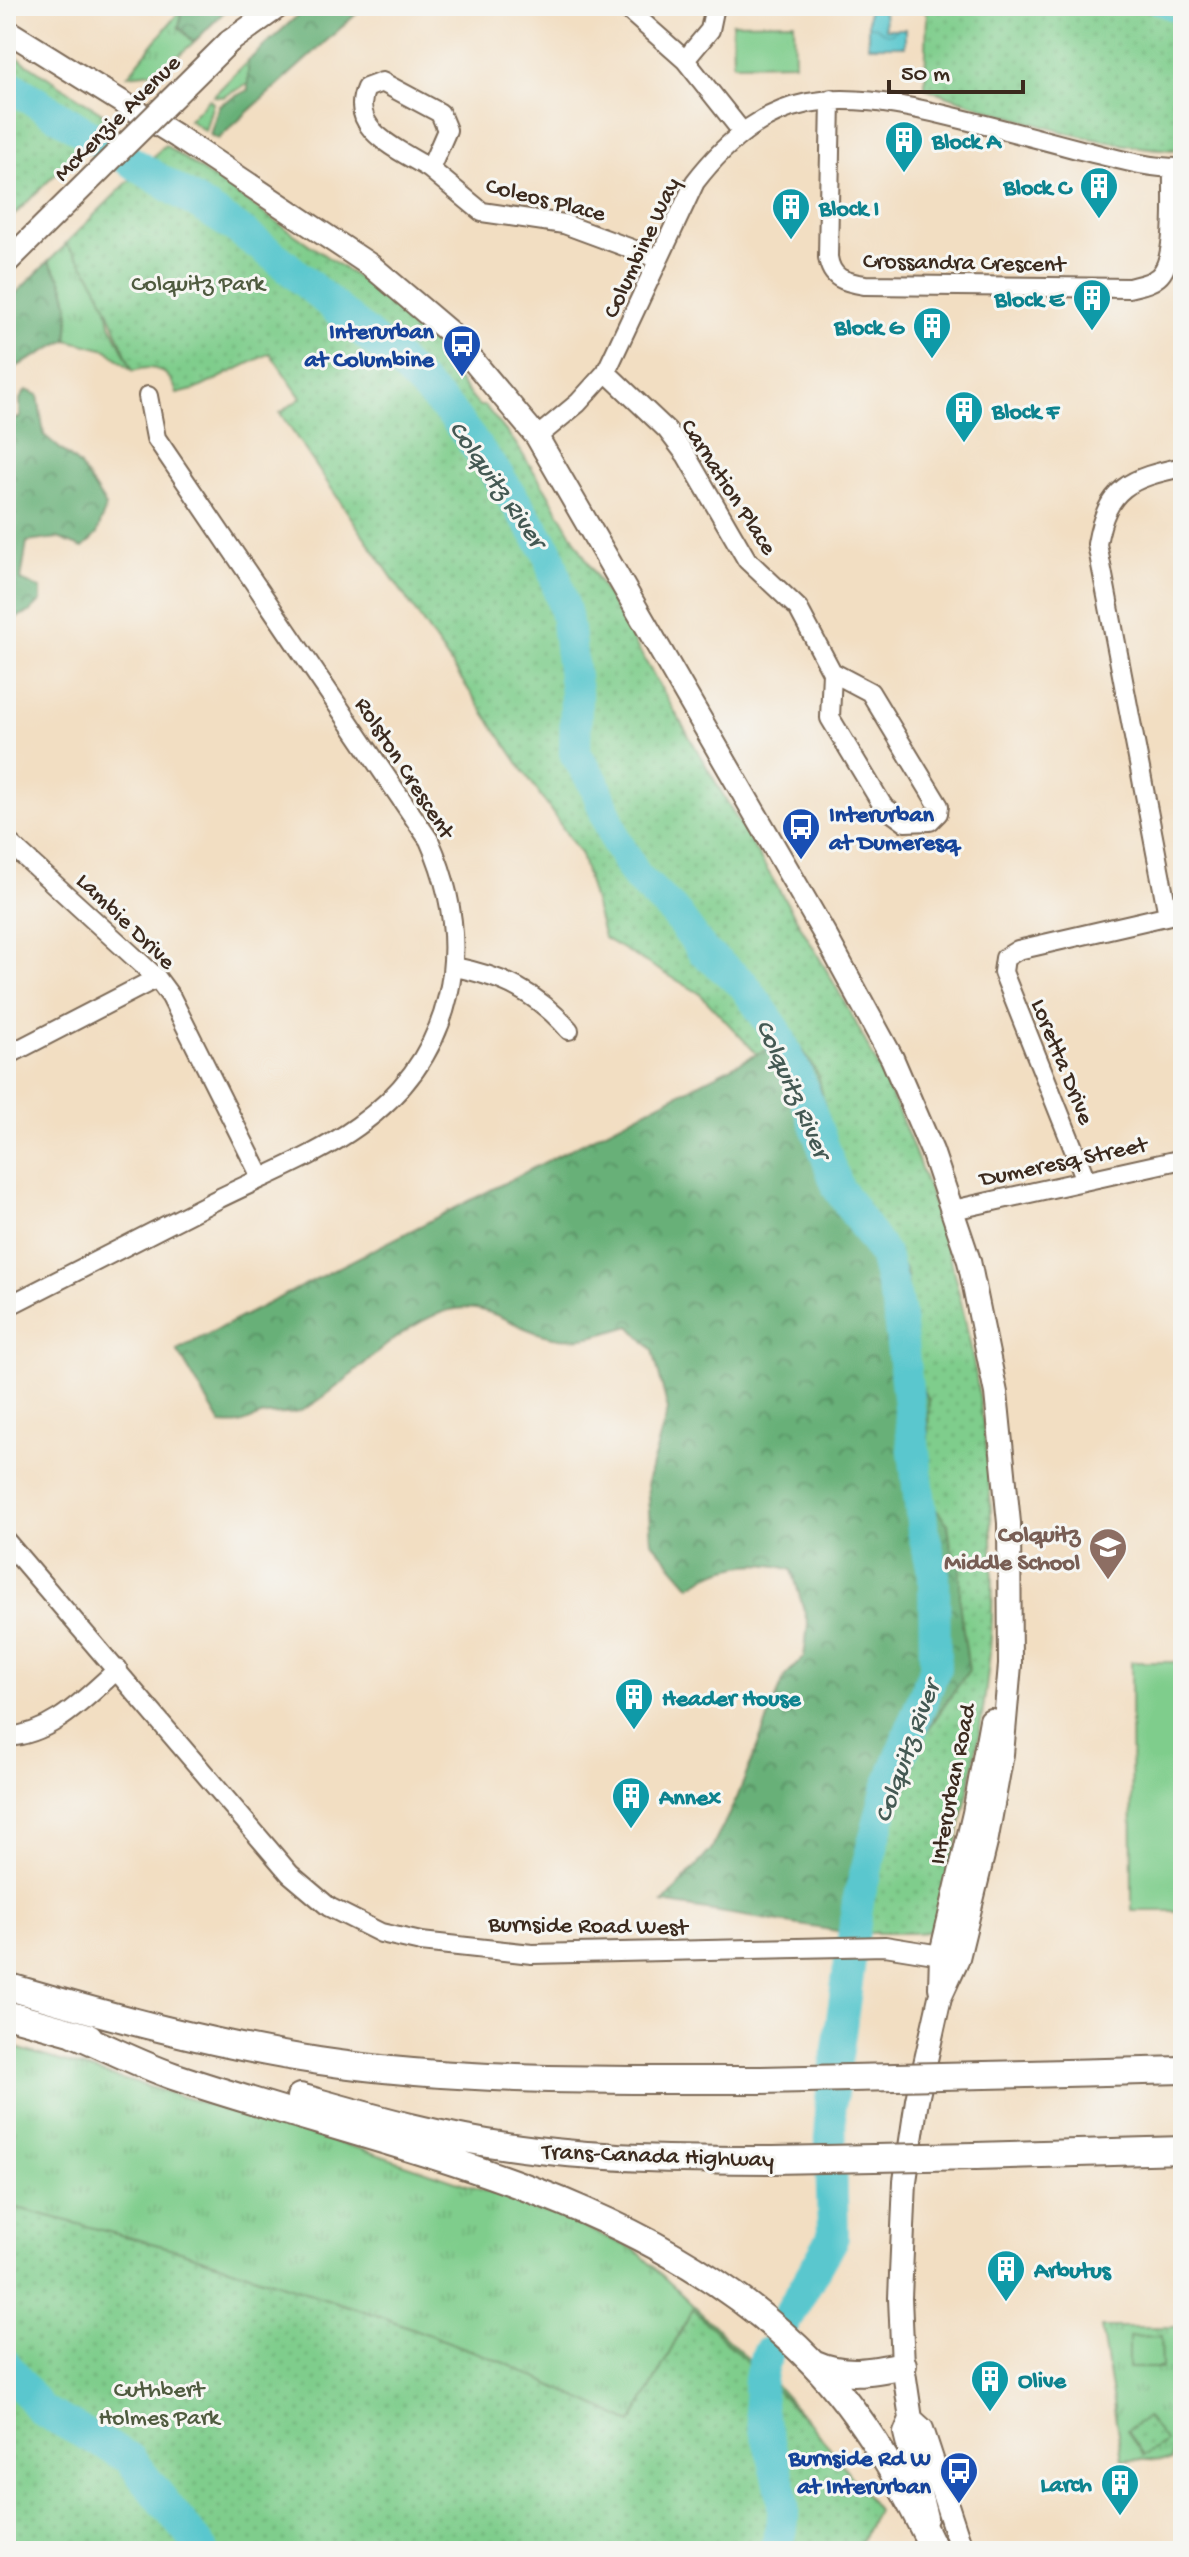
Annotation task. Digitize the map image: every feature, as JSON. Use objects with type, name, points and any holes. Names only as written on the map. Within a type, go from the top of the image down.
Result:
[{"type":"highway","points":[[6,1986],[202,2038],[365,2067],[569,2081],[761,2080],[1183,2070]]},
{"type":"highway","name":"Trans-Canada Highway","points":[[6,2014],[376,2118],[505,2146],[594,2157],[773,2160],[1183,2150]]},
{"type":"highway","points":[[73,2033],[171,2075],[425,2155],[625,2227],[693,2265],[813,2363],[888,2463],[934,2550]]},
{"type":"highway","points":[[813,2363],[844,2373],[903,2365]]},
{"type":"main road","name":"McKenzie Avenue","points":[[229,42],[253,6]]},
{"type":"main road","name":"McKenzie Avenue","points":[[6,263],[229,42],[279,6]]},
{"type":"main road","points":[[6,30],[178,137],[370,265],[449,332],[537,437],[824,933],[885,1046],[932,1151],[953,1210],[986,1330],[996,1393],[1005,1456],[1010,1665],[1002,1754],[966,1921],[949,1956],[905,2181],[900,2298],[903,2365],[911,2419],[905,2433],[934,2550]]},
{"type":"main road","name":"Interurban Road","points":[[949,1956],[983,1772],[1008,1578]]},
{"type":"main road","points":[[911,2419],[922,2429],[962,2551]]},
{"type":"street","points":[[624,6],[685,60],[743,133]]},
{"type":"street","points":[[685,60],[710,30],[715,6]]},
{"type":"street","name":"Coleos Place","points":[[430,169],[447,130],[440,113],[382,82],[366,88],[361,111],[369,129],[430,169],[482,212],[564,224],[659,259]]},
{"type":"street","name":"Columbine Way","points":[[537,437],[578,403],[606,372],[695,182],[713,160],[743,133],[785,110],[831,99],[880,100],[1100,155],[1178,168]]},
{"type":"street","name":"Crossandra Crescent","points":[[831,99],[828,257],[830,269],[848,282],[865,285],[1129,288],[1144,284],[1160,276],[1169,257],[1178,168]]},
{"type":"street","name":"Carnation Place","points":[[606,372],[667,430],[686,455],[747,560],[798,608],[832,672]]},
{"type":"street","name":"Rolston Crescent","points":[[6,1307],[356,1128],[408,1081],[438,1027],[455,967],[450,895],[429,840],[156,438],[148,396]]},
{"type":"street","points":[[1175,914],[1097,544],[1106,510],[1123,488],[1140,476],[1183,467]]},
{"type":"street","points":[[832,672],[870,692],[939,806],[938,813],[930,821],[905,822],[883,806],[830,718],[832,672]]},
{"type":"street","name":"Lambie Drive","points":[[6,840],[157,978],[171,997],[261,1177]]},
{"type":"street","name":"Loretta Drive","points":[[1086,1180],[1003,972],[1005,958],[1018,950],[1175,914]]},
{"type":"street","points":[[455,967],[487,974],[545,1002],[569,1030]]},
{"type":"street","points":[[6,1056],[157,978]]},
{"type":"street","name":"Dumeresq Street","points":[[953,1210],[1183,1159]]},
{"type":"street","name":"Burnside Road West","points":[[6,1541],[290,1874],[329,1907],[381,1933],[421,1942],[532,1954],[885,1946],[949,1956]]},
{"type":"street","points":[[6,1737],[43,1729],[65,1715],[118,1669]]},
{"type":"green space","points":[[184,6],[230,6],[194,42],[179,27]]},
{"type":"green space","points":[[308,6],[365,6],[218,139],[210,135],[219,105],[248,90],[248,61]]},
{"type":"green space","points":[[919,6],[1183,6],[1183,150],[1119,144],[1052,129],[925,88],[927,14]]},
{"type":"green space","points":[[183,7],[179,27],[194,42],[161,71],[128,75]]},
{"type":"green space","points":[[794,22],[795,63],[733,64],[732,23]]},
{"type":"green space","points":[[6,50],[111,119],[6,223]]},
{"type":"green space","points":[[248,61],[248,84],[223,97],[213,96]]},
{"type":"green space","points":[[209,99],[213,103],[205,131],[189,120]]},
{"type":"green space","name":"Colquitz Park","points":[[165,145],[375,290],[438,347],[440,358],[479,406],[485,406],[514,441],[546,490],[818,956],[857,1025],[892,1097],[918,1159],[939,1222],[972,1352],[989,1484],[992,1551],[992,1618],[979,1734],[938,1923],[927,1932],[849,1933],[868,1883],[885,1812],[876,1803],[893,1789],[901,1769],[969,1670],[960,1609],[960,1564],[951,1547],[948,1524],[933,1506],[927,1485],[929,1399],[906,1367],[912,1330],[906,1270],[870,1225],[834,1149],[818,1075],[794,1036],[757,1054],[699,993],[604,938],[581,855],[280,413],[301,398],[270,353],[197,389],[177,394],[171,380],[161,371],[148,368],[133,371],[98,288],[65,244]]},
{"type":"green space","points":[[75,236],[91,275],[104,293],[110,324],[133,371],[107,350],[67,340],[67,298],[60,279],[48,262]]},
{"type":"green space","points":[[48,262],[60,279],[67,298],[67,340],[10,370],[6,386],[6,303]]},
{"type":"green space","points":[[26,390],[38,395],[44,435],[79,465],[106,506],[97,534],[83,548],[58,538],[27,542],[21,580],[41,589],[41,601],[30,612],[6,621],[6,422],[20,417],[20,399]]},
{"type":"green space","points":[[794,1035],[818,1075],[834,1149],[870,1225],[906,1270],[912,1330],[906,1353],[921,1389],[929,1399],[929,1496],[948,1524],[951,1547],[960,1564],[960,1609],[969,1670],[925,1732],[881,1806],[885,1812],[868,1883],[849,1933],[663,1903],[711,1850],[737,1798],[785,1676],[804,1657],[808,1624],[792,1570],[766,1565],[739,1566],[714,1573],[690,1586],[651,1541],[647,1482],[668,1410],[653,1350],[630,1326],[573,1339],[538,1333],[486,1311],[459,1308],[443,1312],[405,1331],[338,1386],[303,1410],[261,1416],[235,1425],[221,1424],[177,1350]]},
{"type":"green space","points":[[1131,1662],[1183,1662],[1183,1911],[1132,1911]]},
{"type":"green space","name":"Cuthbert Holmes Park","points":[[6,2045],[367,2151],[558,2216],[636,2250],[779,2389],[813,2427],[877,2510],[756,2531],[721,2551],[6,2551]]},
{"type":"green space","name":"Cuthbert Holmes Park","points":[[6,2205],[170,2248],[379,2316],[505,2363],[632,2423],[693,2309],[813,2427],[877,2510],[857,2551],[6,2551]]},
{"type":"green space","points":[[1101,2327],[1183,2327],[1183,2377],[1171,2461],[1122,2459]]},
{"type":"green space","points":[[1161,2336],[1162,2368],[1129,2368],[1129,2337]]},
{"type":"green space","points":[[1147,2417],[1166,2442],[1143,2456],[1127,2430]]},
{"type":"water","points":[[868,10],[884,10],[885,29],[905,29],[905,46],[868,46]]},
{"type":"waterway","points":[[1142,6],[1183,23]]},
{"type":"waterway","name":"Colquitz River","points":[[6,83],[235,227],[278,259],[397,360],[451,413],[499,477],[548,552],[566,615],[576,693],[575,753],[595,785],[616,841],[636,876],[676,914],[703,951],[744,985],[776,1031],[800,1082],[838,1188],[884,1255],[898,1309],[923,1531],[934,1574],[935,1668],[887,1791],[858,1901],[830,2108],[833,2237],[785,2321]]},
{"type":"waterway","name":"Colquitz River","points":[[768,2353],[760,2377],[760,2402],[783,2501],[782,2526],[774,2551]]},
{"type":"waterway","name":"Colquitz River","points":[[6,2365],[41,2410],[129,2458],[203,2551]]},
{"type":"place","name":"Block A","points":[[904,174]]},
{"type":"place","name":"Block C","points":[[1099,220]]},
{"type":"place","name":"Block I","points":[[791,241]]},
{"type":"place","name":"Block E","points":[[1092,332]]},
{"type":"place","name":"Block G","points":[[932,360]]},
{"type":"place","name":"Interurban at Columbine","points":[[462,378]]},
{"type":"place","name":"Block F","points":[[964,444]]},
{"type":"place","name":"Interurban at Dumeresq","points":[[801,861]]},
{"type":"place","name":"Colquitz Middle School","points":[[1108,1581]]},
{"type":"place","name":"Header House","points":[[634,1731]]},
{"type":"place","name":"Annex","points":[[631,1830]]},
{"type":"place","name":"Arbutus","points":[[1006,2303]]},
{"type":"place","name":"Olive","points":[[990,2413]]},
{"type":"place","name":"Burnside Rd W at Interurban","points":[[959,2505]]},
{"type":"place","name":"Larch","points":[[1120,2517]]}]
